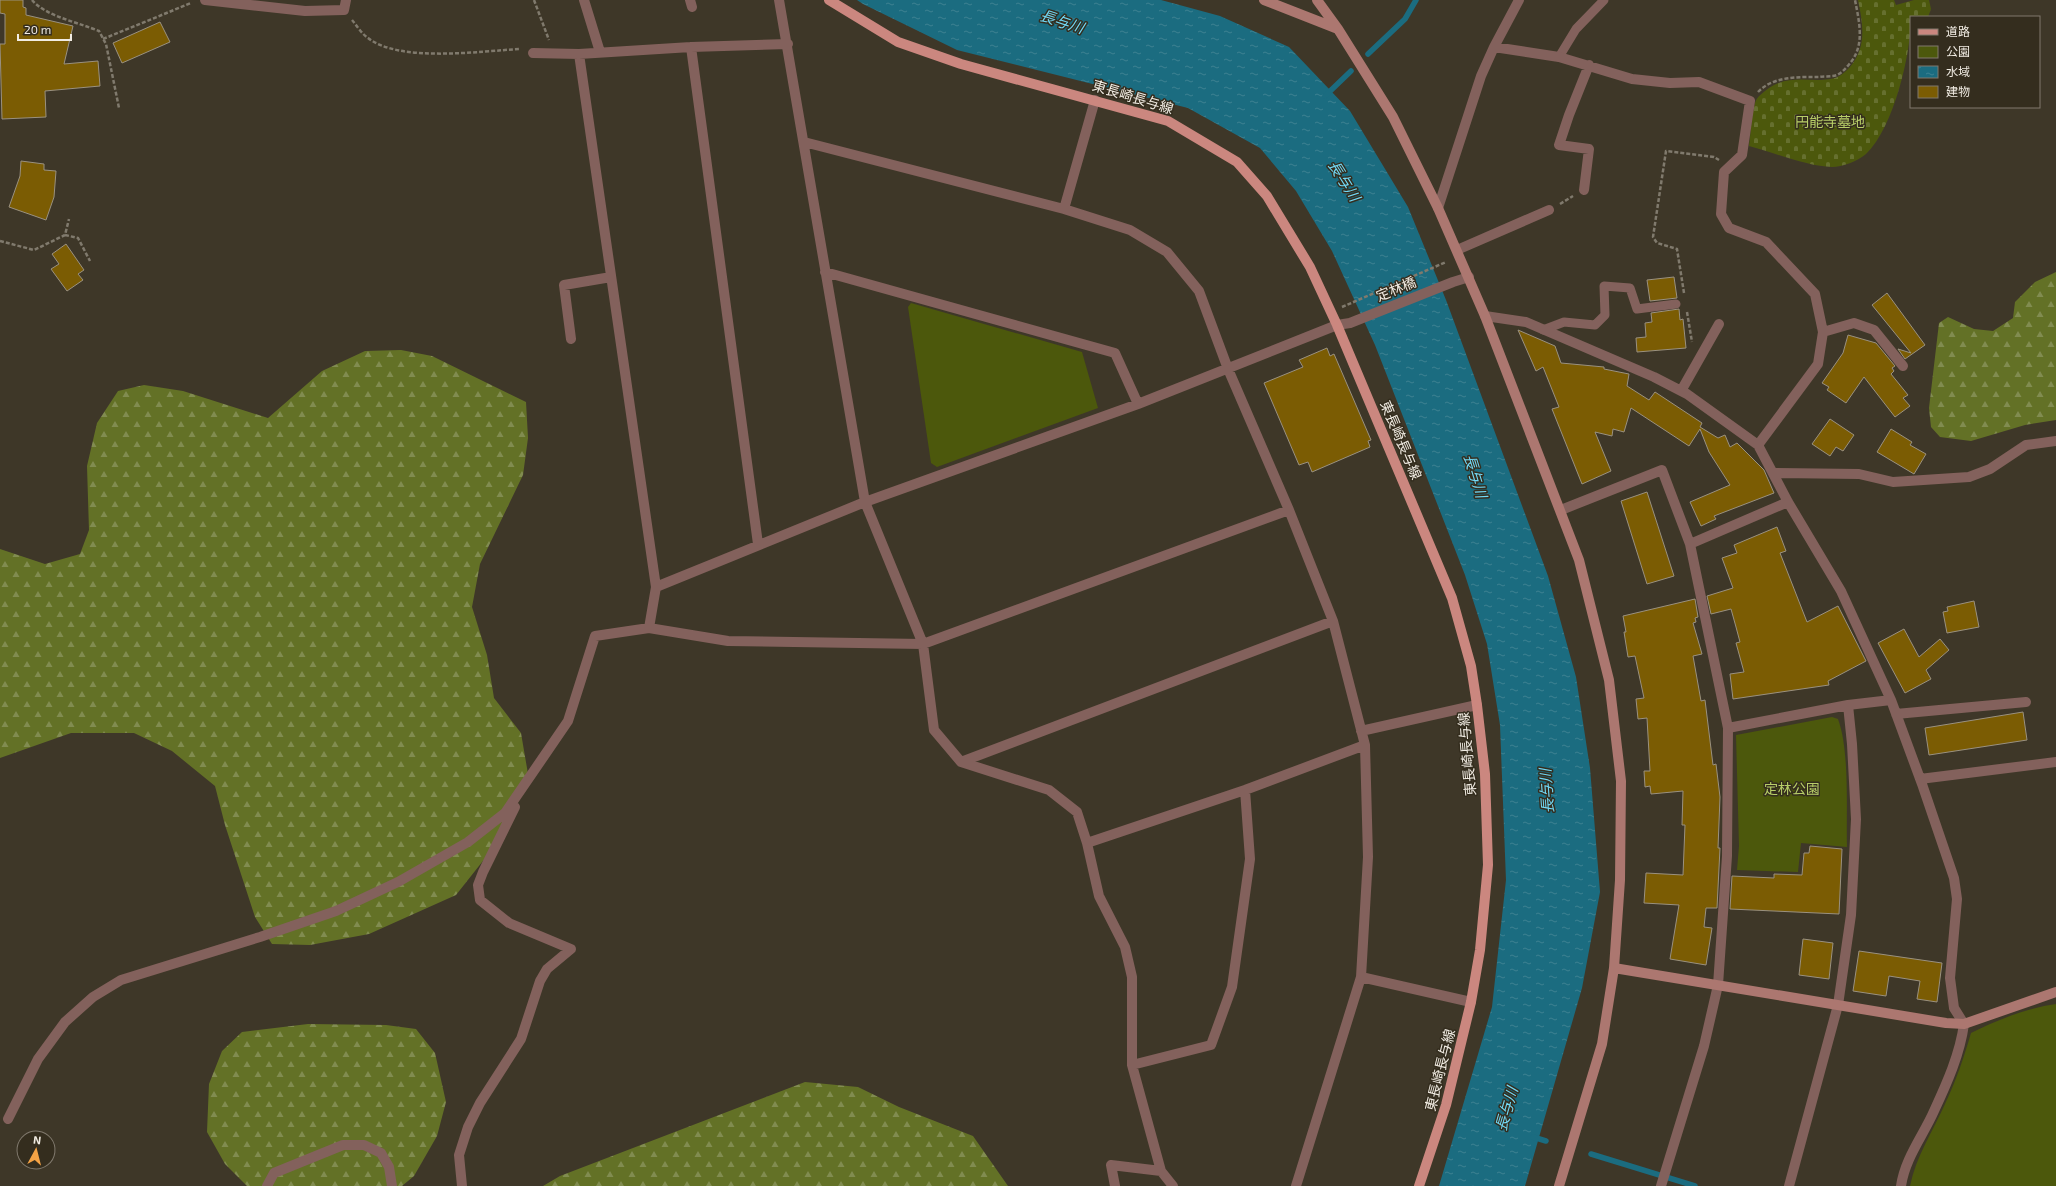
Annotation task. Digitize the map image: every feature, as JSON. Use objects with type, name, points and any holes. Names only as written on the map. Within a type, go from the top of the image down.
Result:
[{"type":"main road","name":"東長崎長与線","points":[[829,0],[898,42],[961,64],[1168,121],[1237,162],[1267,196],[1310,267],[1337,325],[1452,598],[1471,666],[1477,705],[1484,774],[1488,865],[1480,950],[1471,1002],[1446,1105],[1419,1186]]},
{"type":"street","points":[[204,0],[242,2],[305,11],[345,5]]},
{"type":"street","points":[[584,0],[600,52]]},
{"type":"street","points":[[779,0],[788,44],[825,272],[865,502],[923,644],[934,730],[961,762],[1049,790],[1077,812],[1087,843],[1099,896],[1125,948],[1132,977],[1132,1065],[1161,1171],[1173,1186]]},
{"type":"street","points":[[1264,0],[1338,29]]},
{"type":"street","points":[[1316,0],[1338,29],[1393,117],[1438,208],[1458,253],[1485,316],[1579,560],[1610,680],[1621,781],[1620,880],[1614,968],[1602,1044],[1558,1186]]},
{"type":"street","points":[[1438,208],[1460,136],[1494,47],[1519,0]]},
{"type":"street","points":[[533,53],[579,54],[691,47],[788,44]]},
{"type":"street","points":[[691,47],[758,544]]},
{"type":"street","points":[[1494,47],[1559,57],[1632,79],[1670,83],[1700,82],[1750,101],[1742,155],[1724,172],[1721,214],[1729,228],[1766,242],[1815,294],[1823,332],[1818,364],[1758,445]]},
{"type":"street","points":[[579,54],[656,587],[649,628]]},
{"type":"street","points":[[1584,190],[1589,149],[1559,145],[1589,65]]},
{"type":"street","points":[[1064,208],[1095,100]]},
{"type":"street","points":[[804,142],[1064,208],[1130,230],[1167,252],[1199,291],[1228,369],[1289,510],[1333,620],[1365,745],[1368,857],[1361,977],[1296,1186]]},
{"type":"street","points":[[1458,253],[1549,210]]},
{"type":"street","points":[[825,272],[1115,353],[1138,404]]},
{"type":"street","points":[[571,339],[564,285],[611,276]]},
{"type":"street","name":"定林橋","points":[[656,587],[758,544],[865,502],[1138,404],[1337,325],[1350,323],[1468,277]]},
{"type":"street","points":[[1485,316],[1526,322],[1654,377],[1681,391],[1758,445],[1788,502],[1841,591],[1891,700],[1954,878],[1957,899],[1950,978],[1954,1008],[1964,1024],[1961,1046],[1934,1111],[1907,1161],[1901,1186]]},
{"type":"street","points":[[1823,332],[1854,323],[1874,330],[1903,366]]},
{"type":"street","points":[[1681,391],[1719,324]]},
{"type":"street","points":[[1773,473],[1859,474],[1893,482],[1970,477],[1990,469],[2026,445],[2056,441]]},
{"type":"street","points":[[1561,510],[1662,470],[1690,544],[1728,728],[1727,856],[1718,985],[1704,1046],[1661,1185]]},
{"type":"street","points":[[1690,544],[1788,502]]},
{"type":"street","points":[[8,1119],[38,1059],[65,1022],[93,997],[121,980],[260,937],[336,911],[398,882],[468,842],[506,813],[568,721],[595,636],[649,628],[728,641],[923,644],[1289,510]]},
{"type":"street","points":[[961,762],[1333,620]]},
{"type":"street","points":[[1728,728],[1848,705],[1891,700]]},
{"type":"street","points":[[1896,714],[2026,702]]},
{"type":"street","points":[[1361,731],[1477,705]]},
{"type":"street","points":[[1789,1186],[1838,1005],[1851,915],[1856,819],[1852,744],[1848,705]]},
{"type":"street","points":[[1087,843],[1245,790],[1365,745]]},
{"type":"street","points":[[1920,779],[2056,762]]},
{"type":"street","points":[[462,1186],[459,1155],[468,1128],[480,1103],[521,1039],[540,981],[547,969],[571,949],[509,923],[480,900],[478,885],[483,872],[527,780]]},
{"type":"street","points":[[1132,1065],[1211,1045],[1232,987],[1250,858],[1245,790]]},
{"type":"street","points":[[1614,968],[1946,1023],[1964,1024],[2056,992]]},
{"type":"street","points":[[1361,977],[1471,1002]]},
{"type":"street","points":[[266,1186],[274,1173],[343,1146],[364,1145],[381,1154],[389,1167],[392,1186]]},
{"type":"street","points":[[1115,1186],[1111,1165],[1161,1171]]},
{"type":"lane","points":[[1559,57],[1576,29],[1604,0]]},
{"type":"lane","points":[[1543,330],[1564,322],[1595,325],[1605,314],[1604,286],[1630,288],[1637,309],[1676,304]]},
{"type":"path","points":[[32,0],[36,5],[62,18],[99,31],[103,39],[119,108]]},
{"type":"path","points":[[103,39],[195,1],[204,0]]},
{"type":"path","points":[[534,0],[554,54]]},
{"type":"path","points":[[1750,101],[1764,86],[1776,81],[1793,77],[1838,75],[1846,68],[1858,50],[1860,36],[1855,0]]},
{"type":"path","points":[[345,5],[368,38],[385,47],[409,52],[447,55],[523,48],[533,53]]},
{"type":"path","points":[[1685,298],[1677,249],[1657,243],[1653,237],[1666,151],[1714,157],[1729,166]]},
{"type":"path","points":[[1549,210],[1584,190]]},
{"type":"path","points":[[64,235],[69,219]]},
{"type":"path","points":[[0,241],[34,250],[64,235],[78,238],[90,261]]},
{"type":"path","points":[[1331,312],[1458,253]]},
{"type":"path","points":[[1686,305],[1692,343]]},
{"type":"green space","name":"円能寺墓地","points":[[1858,0],[1894,0],[1896,5],[1914,0],[1929,0],[1931,9],[1928,16],[1910,16],[1908,50],[1893,109],[1876,142],[1866,154],[1845,165],[1832,167],[1813,165],[1749,146],[1754,108],[1759,96],[1769,88],[1786,81],[1827,80],[1841,75],[1850,67],[1859,51],[1862,35]]},
{"type":"green space","points":[[2056,272],[2056,420],[2025,425],[1971,441],[1940,437],[1931,427],[1929,408],[1939,323],[1948,317],[1974,329],[1993,331],[2013,318],[2015,302],[2035,282]]},
{"type":"green space","points":[[911,303],[1082,352],[1098,408],[937,467],[931,463],[908,307]]},
{"type":"green space","points":[[401,350],[432,356],[526,402],[528,438],[523,475],[480,564],[472,607],[487,655],[494,698],[521,733],[528,774],[509,828],[456,895],[369,934],[310,945],[272,944],[255,917],[225,825],[215,786],[172,751],[134,733],[71,733],[0,758],[0,549],[45,564],[80,554],[89,530],[87,466],[97,423],[118,391],[144,385],[183,391],[268,418],[322,371],[365,351]]},
{"type":"green space","name":"定林公園","points":[[1832,717],[1838,719],[1842,732],[1846,764],[1847,847],[1801,843],[1798,872],[1737,870],[1739,846],[1736,735]]},
{"type":"green space","points":[[2056,1004],[2056,1186],[1910,1186],[1916,1164],[1953,1087],[1971,1033],[2012,1015],[2034,1008]]},
{"type":"green space","points":[[308,1024],[386,1025],[416,1029],[435,1053],[446,1102],[437,1136],[414,1176],[402,1186],[247,1186],[225,1164],[207,1132],[209,1084],[222,1051],[242,1032]]},
{"type":"green space","points":[[805,1082],[858,1087],[899,1107],[973,1136],[1008,1186],[543,1186],[560,1176]]},
{"type":"water","name":"長与川","points":[[857,0],[1161,0],[1220,16],[1289,47],[1350,111],[1408,207],[1446,300],[1548,576],[1576,677],[1590,768],[1600,892],[1582,988],[1525,1186],[1439,1186],[1492,1007],[1506,880],[1500,725],[1487,644],[1465,575],[1375,345],[1332,251],[1296,191],[1260,148],[1188,108],[957,50]]},
{"type":"building","points":[[0,0],[23,0],[23,7],[26,8],[26,15],[73,26],[64,64],[98,61],[100,86],[45,91],[46,117],[2,119],[0,44],[5,44],[5,14],[0,13]]},
{"type":"building","points":[[160,22],[170,42],[122,63],[113,43]]},
{"type":"building","points":[[21,161],[44,164],[44,170],[56,171],[54,197],[46,220],[9,207],[20,176]]},
{"type":"building","points":[[66,244],[84,270],[78,274],[83,280],[67,291],[51,269],[59,264],[52,254]]},
{"type":"building","points":[[1674,277],[1677,298],[1650,301],[1647,280]]},
{"type":"building","points":[[1887,293],[1925,345],[1905,359],[1898,349],[1911,353],[1872,305]]},
{"type":"building","points":[[1679,309],[1680,320],[1683,319],[1686,348],[1637,352],[1636,338],[1646,337],[1645,323],[1652,322],[1651,313]]},
{"type":"building","points":[[1518,330],[1555,346],[1561,363],[1604,367],[1604,369],[1629,374],[1627,386],[1649,400],[1655,392],[1702,423],[1700,427],[1718,438],[1725,435],[1730,447],[1737,443],[1764,470],[1774,493],[1714,516],[1716,519],[1701,526],[1690,502],[1730,485],[1709,452],[1700,429],[1689,446],[1631,408],[1624,432],[1613,429],[1612,436],[1595,432],[1611,471],[1582,484],[1552,409],[1559,407],[1543,367],[1536,371]]},
{"type":"building","points":[[1848,335],[1876,343],[1895,366],[1892,368],[1894,371],[1891,374],[1908,395],[1903,398],[1910,406],[1895,417],[1864,377],[1846,403],[1827,390],[1829,387],[1822,383],[1843,353]]},
{"type":"building","points":[[1327,348],[1330,356],[1334,354],[1371,440],[1368,441],[1370,447],[1312,472],[1308,462],[1299,465],[1264,383],[1303,367],[1299,360]]},
{"type":"building","points":[[1830,419],[1854,435],[1843,451],[1836,447],[1830,456],[1812,444]]},
{"type":"building","points":[[1891,429],[1912,442],[1910,445],[1926,454],[1914,474],[1877,452]]},
{"type":"building","points":[[1647,492],[1674,576],[1647,584],[1621,501]]},
{"type":"building","points":[[1777,527],[1786,551],[1780,553],[1807,622],[1838,606],[1866,661],[1828,681],[1829,685],[1733,699],[1730,674],[1744,672],[1736,643],[1740,642],[1731,609],[1711,614],[1707,596],[1733,588],[1722,558],[1737,553],[1734,545]]},
{"type":"building","points":[[1695,599],[1698,617],[1695,618],[1696,622],[1693,623],[1702,654],[1693,656],[1701,701],[1705,700],[1713,765],[1716,764],[1720,797],[1718,848],[1720,848],[1717,908],[1706,908],[1704,927],[1712,928],[1706,965],[1670,959],[1679,905],[1644,903],[1646,873],[1683,875],[1685,825],[1682,825],[1683,791],[1651,794],[1650,786],[1645,787],[1644,771],[1650,771],[1647,718],[1638,719],[1636,699],[1644,698],[1635,656],[1628,657],[1623,616]]},
{"type":"building","points":[[1974,601],[1979,627],[1947,633],[1943,612],[1948,611],[1947,607]]},
{"type":"building","points":[[1904,629],[1919,657],[1940,639],[1949,650],[1926,670],[1931,679],[1905,693],[1878,643]]},
{"type":"building","points":[[2023,712],[2027,740],[1929,755],[1925,728]]},
{"type":"building","points":[[1810,846],[1842,849],[1839,914],[1730,909],[1732,876],[1774,878],[1774,874],[1802,875],[1804,853],[1809,853]]},
{"type":"building","points":[[1803,939],[1833,943],[1829,979],[1799,975]]},
{"type":"building","points":[[1859,951],[1942,963],[1937,1002],[1917,999],[1920,981],[1889,976],[1886,996],[1853,991]]},
{"type":"waterway","points":[[1368,54],[1405,19],[1416,0]]},
{"type":"waterway","points":[[1325,96],[1351,71]]},
{"type":"waterway","points":[[1533,1137],[1546,1141]]},
{"type":"waterway","points":[[1591,1154],[1695,1186]]}]
